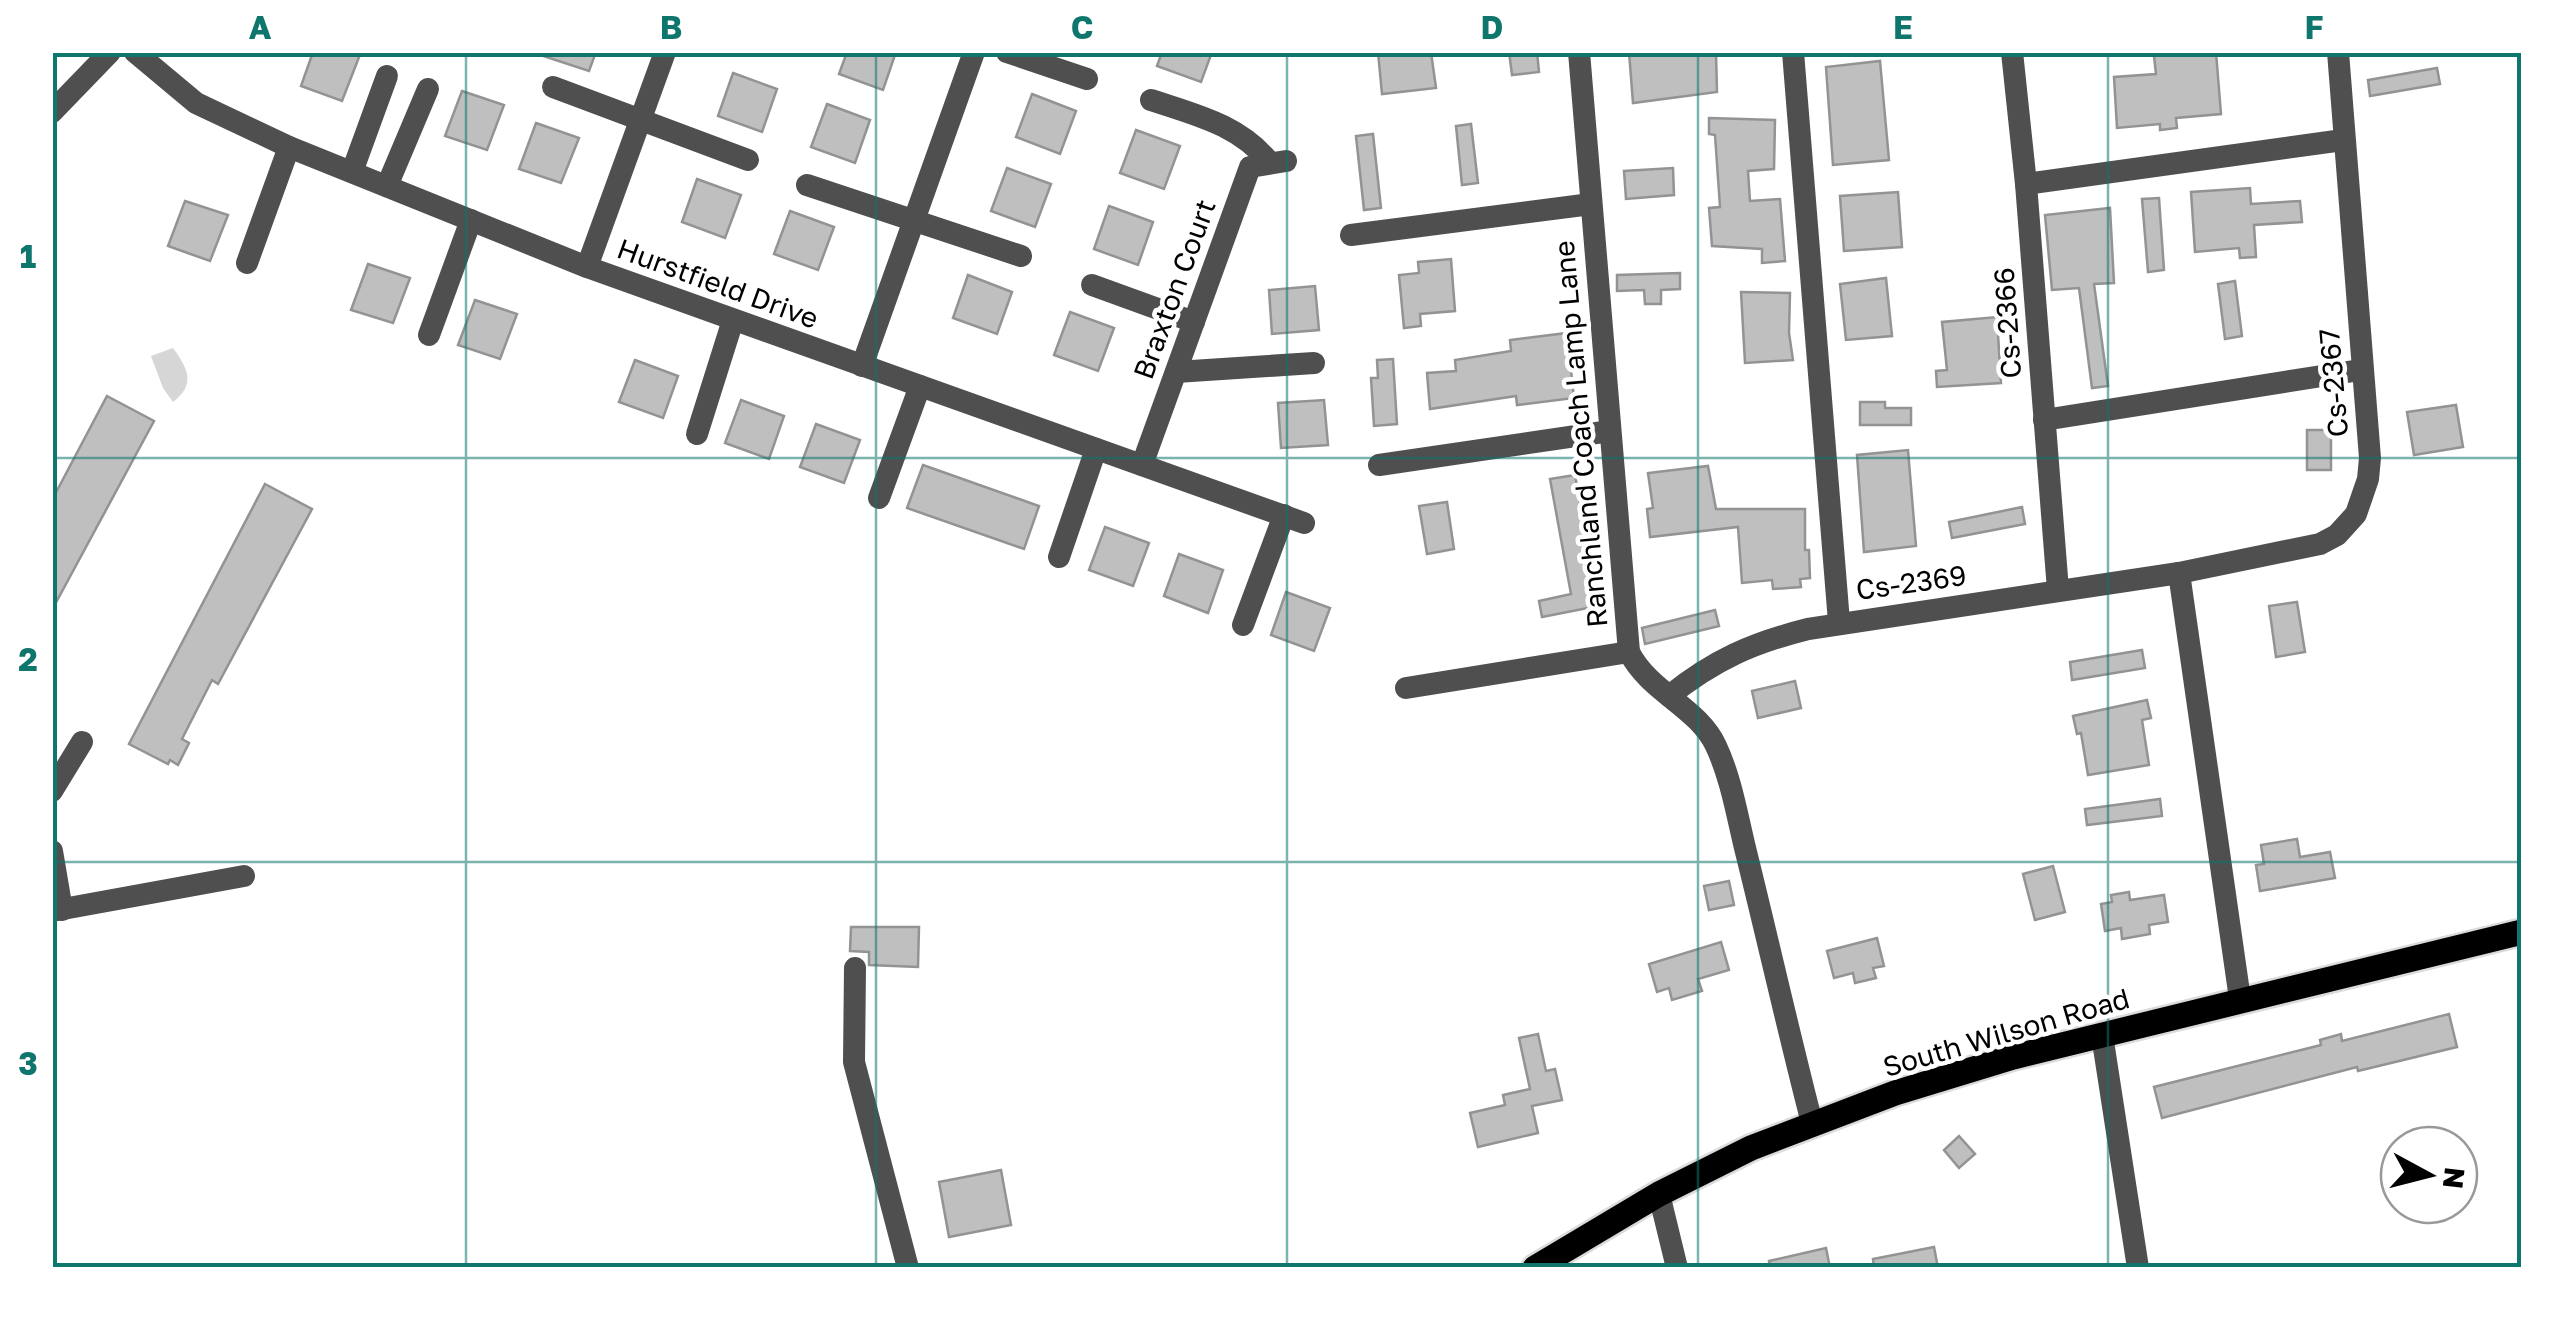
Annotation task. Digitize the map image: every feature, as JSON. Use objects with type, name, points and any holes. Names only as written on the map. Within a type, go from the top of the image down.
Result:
[{"type":"main road","name":"South Wilson Road","points":[[1536,1268],[1659,1194],[1751,1148],[1895,1093],[2240,999],[2522,932]]},
{"type":"street","points":[[52,112],[110,52]]},
{"type":"street","name":"Hurstfield Drive","points":[[135,52],[196,104],[289,147],[470,220],[733,320],[1294,519],[1244,625]]},
{"type":"street","points":[[587,267],[665,52]]},
{"type":"street","points":[[862,366],[974,52]]},
{"type":"street","points":[[1007,52],[1086,79]]},
{"type":"street","name":"Ranchland Coach Lamp Lane","points":[[1579,52],[1629,652],[1646,680],[1669,696],[1716,745],[1741,828],[1812,1123]]},
{"type":"street","points":[[1793,52],[1838,622]]},
{"type":"street","name":"Cs-2366","points":[[2012,52],[2058,590]]},
{"type":"street","name":"Cs-2367","points":[[2179,572],[2320,544],[2348,524],[2362,499],[2370,458],[2360,370],[2338,52]]},
{"type":"street","points":[[352,172],[386,76]]},
{"type":"street","points":[[553,87],[748,160]]},
{"type":"street","points":[[387,186],[428,89]]},
{"type":"street","name":"Braxton Court","points":[[1142,465],[1250,167],[1278,162],[1219,122],[1151,100]]},
{"type":"street","points":[[2026,184],[2344,140]]},
{"type":"street","points":[[247,263],[289,147]]},
{"type":"street","points":[[807,185],[1021,256]]},
{"type":"street","points":[[1351,235],[1591,204]]},
{"type":"street","points":[[429,334],[470,220]]},
{"type":"street","points":[[1092,285],[1194,322]]},
{"type":"street","points":[[697,434],[733,320]]},
{"type":"street","points":[[1176,372],[1314,363]]},
{"type":"street","points":[[2044,420],[2360,370]]},
{"type":"street","points":[[879,498],[920,386]]},
{"type":"street","points":[[1379,465],[1610,431]]},
{"type":"street","points":[[1059,557],[1096,449]]},
{"type":"street","points":[[2179,572],[2240,999]]},
{"type":"street","name":"Cs-2369","points":[[1669,696],[1700,671],[1770,638],[1838,622],[2179,572]]},
{"type":"street","points":[[1406,688],[1629,652]]},
{"type":"street","points":[[52,792],[82,742]]},
{"type":"street","points":[[52,851],[58,910],[244,876]]},
{"type":"street","points":[[855,968],[854,1062],[908,1268]]},
{"type":"street","points":[[2102,1035],[2138,1268]]},
{"type":"street","points":[[1659,1194],[1676,1268]]},
{"type":"shaded area","points":[[173,348],[183,363],[187,383],[173,402],[151,356]]},
{"type":"building","points":[[313,52],[361,52],[342,101],[301,86]]},
{"type":"building","points":[[544,52],[596,52],[589,71],[543,56]]},
{"type":"building","points":[[847,52],[896,52],[883,90],[839,74]]},
{"type":"building","points":[[1162,52],[1212,52],[1201,82],[1157,66]]},
{"type":"building","points":[[1378,52],[1431,52],[1436,88],[1382,94]]},
{"type":"building","points":[[1509,52],[1537,52],[1539,72],[1512,75]]},
{"type":"building","points":[[1629,52],[1716,52],[1717,92],[1633,103]]},
{"type":"building","points":[[2216,52],[2221,114],[2176,118],[2177,128],[2160,130],[2160,124],[2117,128],[2114,77],[2156,74],[2154,56]]},
{"type":"building","points":[[1880,61],[1889,160],[1833,165],[1826,67]]},
{"type":"building","points":[[2437,68],[2440,84],[2370,96],[2368,80]]},
{"type":"building","points":[[733,73],[777,89],[762,132],[718,116]]},
{"type":"building","points":[[462,91],[504,105],[487,150],[445,136]]},
{"type":"building","points":[[1032,94],[1076,111],[1060,154],[1016,137]]},
{"type":"building","points":[[827,104],[870,120],[855,163],[811,147]]},
{"type":"building","points":[[1709,118],[1775,120],[1774,169],[1748,171],[1750,201],[1780,199],[1785,261],[1762,263],[1762,249],[1712,246],[1709,208],[1720,207],[1715,135],[1709,134]]},
{"type":"building","points":[[536,123],[579,138],[561,183],[519,169]]},
{"type":"building","points":[[1471,124],[1478,183],[1462,185],[1456,126]]},
{"type":"building","points":[[1136,130],[1180,146],[1164,189],[1120,173]]},
{"type":"building","points":[[1373,134],[1381,208],[1364,210],[1356,136]]},
{"type":"building","points":[[1007,168],[1051,184],[1035,227],[991,211]]},
{"type":"building","points":[[1673,168],[1674,195],[1626,199],[1624,171]]},
{"type":"building","points":[[697,179],[741,195],[725,238],[682,222]]},
{"type":"building","points":[[2250,188],[2251,204],[2300,201],[2302,222],[2254,225],[2256,257],[2240,258],[2239,248],[2195,252],[2191,192]]},
{"type":"building","points":[[1898,192],[1902,247],[1844,251],[1840,196]]},
{"type":"building","points":[[2159,198],[2164,270],[2148,272],[2142,199]]},
{"type":"building","points":[[185,201],[228,215],[210,261],[168,246]]},
{"type":"building","points":[[1109,206],[1153,222],[1138,265],[1094,249]]},
{"type":"building","points":[[2110,208],[2114,283],[2094,284],[2108,386],[2092,388],[2079,288],[2052,290],[2045,215]]},
{"type":"building","points":[[790,211],[834,227],[818,270],[774,254]]},
{"type":"building","points":[[1451,259],[1455,311],[1420,314],[1421,326],[1404,328],[1399,275],[1419,273],[1418,262]]},
{"type":"building","points":[[368,264],[410,278],[393,323],[351,310]]},
{"type":"building","points":[[1680,273],[1680,289],[1661,290],[1661,304],[1645,304],[1644,290],[1617,291],[1617,275]]},
{"type":"building","points":[[968,275],[1012,292],[997,334],[953,318]]},
{"type":"building","points":[[1886,278],[1892,336],[1846,340],[1840,284]]},
{"type":"building","points":[[2235,281],[2242,336],[2225,339],[2218,284]]},
{"type":"building","points":[[1315,286],[1319,330],[1272,334],[1269,290]]},
{"type":"building","points":[[1741,292],[1790,293],[1793,360],[1745,363]]},
{"type":"building","points":[[475,300],[517,314],[500,359],[458,345]]},
{"type":"building","points":[[1070,312],[1114,328],[1098,371],[1054,355]]},
{"type":"building","points":[[1997,317],[2001,383],[1937,387],[1936,371],[1947,370],[1942,322]]},
{"type":"building","points":[[1567,333],[1574,398],[1517,405],[1516,396],[1430,409],[1427,373],[1456,371],[1455,360],[1511,351],[1510,340]]},
{"type":"building","points":[[1393,359],[1397,424],[1374,426],[1371,378],[1378,378],[1377,360]]},
{"type":"building","points":[[635,360],[678,376],[663,418],[619,402]]},
{"type":"building","points":[[107,396],[154,421],[52,610],[52,500]]},
{"type":"building","points":[[741,400],[784,416],[769,459],[725,443]]},
{"type":"building","points":[[1324,400],[1328,445],[1281,448],[1278,403]]},
{"type":"building","points":[[1860,402],[1885,402],[1885,408],[1911,408],[1911,425],[1860,425]]},
{"type":"building","points":[[2456,405],[2463,447],[2414,455],[2407,412]]},
{"type":"building","points":[[816,424],[860,440],[844,483],[800,467]]},
{"type":"building","points":[[2307,430],[2331,430],[2331,470],[2307,470]]},
{"type":"building","points":[[1908,450],[1916,546],[1864,552],[1857,455]]},
{"type":"building","points":[[923,465],[1039,506],[1024,549],[907,508]]},
{"type":"building","points":[[1708,466],[1716,509],[1805,509],[1810,578],[1800,579],[1801,587],[1773,589],[1772,580],[1742,583],[1738,527],[1650,537],[1647,509],[1653,508],[1648,473]]},
{"type":"building","points":[[1575,475],[1589,552],[1593,607],[1542,617],[1539,601],[1571,594],[1550,479]]},
{"type":"building","points":[[265,484],[312,509],[218,684],[212,680],[182,739],[189,743],[178,765],[170,760],[168,764],[129,744]]},
{"type":"building","points":[[1447,502],[1454,549],[1427,554],[1419,506]]},
{"type":"building","points":[[2022,507],[2025,524],[1952,538],[1949,522]]},
{"type":"building","points":[[1105,527],[1149,543],[1133,586],[1089,570]]},
{"type":"building","points":[[1179,554],[1223,570],[1208,613],[1164,596]]},
{"type":"building","points":[[1286,592],[1330,608],[1314,651],[1271,635]]},
{"type":"building","points":[[2297,602],[2305,652],[2276,657],[2269,606]]},
{"type":"building","points":[[1715,610],[1719,626],[1645,644],[1642,628]]},
{"type":"building","points":[[2142,650],[2145,668],[2072,680],[2070,662]]},
{"type":"building","points":[[1795,681],[1801,708],[1758,718],[1752,691]]},
{"type":"building","points":[[2147,700],[2151,718],[2142,720],[2149,765],[2088,775],[2081,733],[2077,734],[2073,716]]},
{"type":"building","points":[[2160,799],[2162,816],[2087,825],[2085,809]]},
{"type":"building","points":[[2297,839],[2300,857],[2330,852],[2335,878],[2260,891],[2256,865],[2264,864],[2261,845]]},
{"type":"building","points":[[2053,866],[2065,912],[2035,920],[2023,874]]},
{"type":"building","points":[[1729,881],[1734,905],[1709,910],[1704,886]]},
{"type":"building","points":[[2129,892],[2130,900],[2164,895],[2168,922],[2149,925],[2150,934],[2122,939],[2121,928],[2105,931],[2101,904],[2112,902],[2111,895]]},
{"type":"building","points":[[851,927],[919,927],[918,967],[869,965],[869,952],[850,951]]},
{"type":"building","points":[[1877,938],[1884,966],[1873,968],[1876,978],[1855,983],[1853,973],[1834,978],[1827,951]]},
{"type":"building","points":[[1721,942],[1729,970],[1698,979],[1702,991],[1672,1000],[1669,988],[1657,992],[1649,964]]},
{"type":"building","points":[[2449,1014],[2457,1047],[2358,1071],[2357,1067],[2162,1118],[2154,1087],[2321,1045],[2320,1040],[2341,1034],[2342,1041]]},
{"type":"building","points":[[1538,1034],[1546,1071],[1555,1069],[1562,1100],[1532,1106],[1538,1133],[1478,1147],[1470,1113],[1505,1105],[1503,1095],[1530,1089],[1519,1038]]},
{"type":"building","points":[[1959,1136],[1975,1154],[1959,1168],[1944,1150]]},
{"type":"building","points":[[1001,1170],[1011,1225],[949,1237],[939,1182]]},
{"type":"building","points":[[1934,1247],[1938,1268],[1874,1268],[1873,1259]]},
{"type":"building","points":[[1826,1248],[1830,1268],[1770,1268],[1769,1261]]}]
